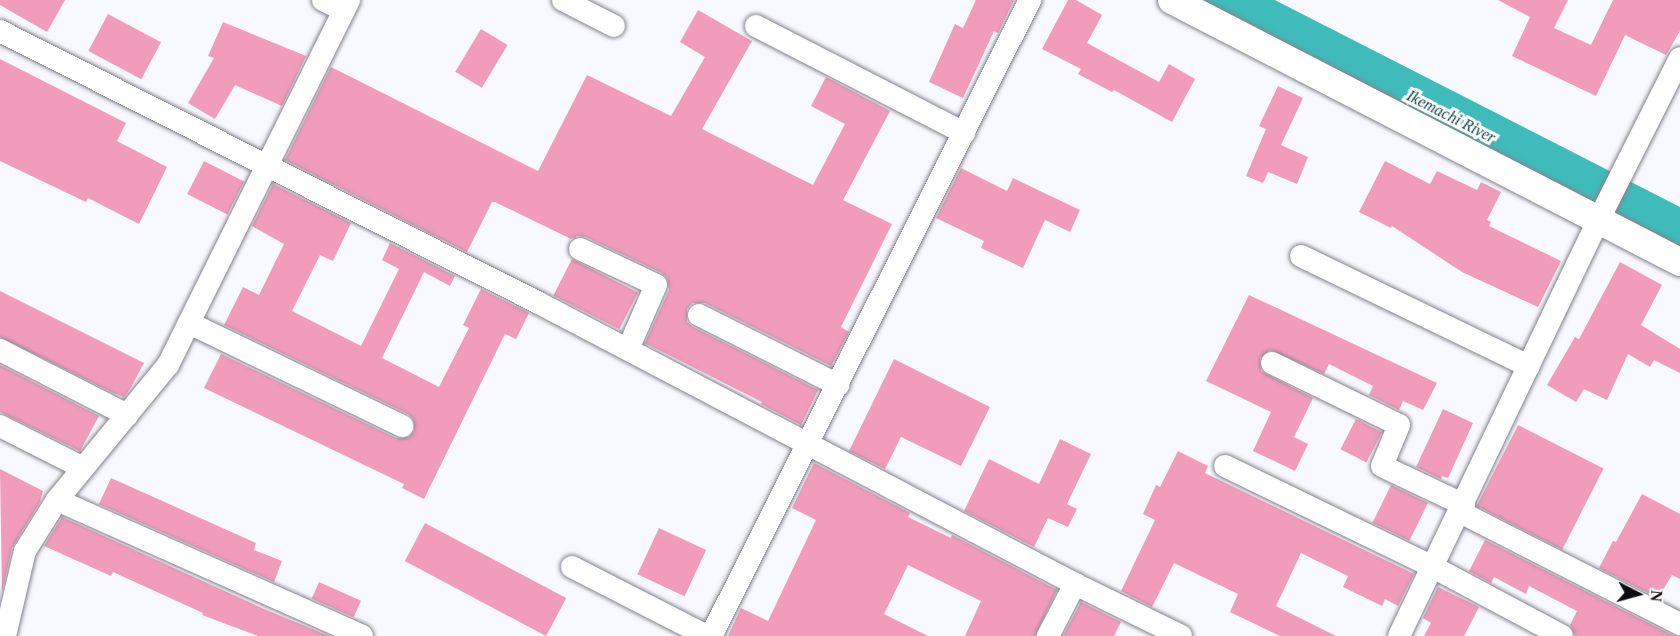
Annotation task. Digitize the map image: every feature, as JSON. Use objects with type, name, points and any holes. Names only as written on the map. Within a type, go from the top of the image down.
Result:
[{"type":"street","points":[[5,636],[25,551],[57,500],[168,365],[189,323],[346,5],[323,0]]},
{"type":"street","points":[[563,0],[614,26]]},
{"type":"street","points":[[572,567],[709,636],[838,385],[1030,0]]},
{"type":"street","points":[[1172,0],[1680,262]]},
{"type":"street","points":[[756,26],[964,133]]},
{"type":"street","points":[[0,31],[628,350],[1075,584],[1180,636]]},
{"type":"street","points":[[1399,636],[1598,221],[1680,58]]},
{"type":"street","points":[[580,249],[656,285],[628,350]]},
{"type":"street","points":[[1301,256],[1529,366]]},
{"type":"street","points":[[699,315],[838,385]]},
{"type":"street","points":[[189,323],[402,426]]},
{"type":"street","points":[[0,350],[127,415]]},
{"type":"street","points":[[1272,363],[1399,425],[1382,466],[1680,624]]},
{"type":"street","points":[[0,426],[83,468]]},
{"type":"street","points":[[1225,466],[1433,567],[1562,636]]},
{"type":"street","points":[[57,500],[362,636]]},
{"type":"street","points":[[1048,636],[1075,584]]},
{"type":"building","points":[[0,0],[65,0],[47,32],[0,5]]},
{"type":"building","points":[[976,0],[1014,0],[998,33],[994,31],[963,98],[929,82],[955,24],[963,28]]},
{"type":"building","points":[[1068,0],[1076,0],[1102,15],[1087,43],[1159,82],[1169,64],[1195,79],[1172,122],[1114,90],[1112,92],[1078,74],[1081,69],[1042,49]]},
{"type":"building","points":[[1498,0],[1568,0],[1554,28],[1591,45],[1613,0],[1680,0],[1680,31],[1666,55],[1625,35],[1596,96],[1512,56],[1530,17]]},
{"type":"building","points":[[698,10],[752,41],[702,129],[813,185],[845,124],[811,106],[826,77],[890,111],[843,200],[892,224],[841,327],[849,332],[831,366],[705,303],[692,303],[687,309],[687,322],[693,327],[818,390],[801,425],[761,404],[762,402],[645,343],[669,290],[667,278],[662,273],[586,237],[578,236],[571,239],[495,202],[492,202],[467,252],[285,160],[331,67],[538,171],[587,75],[671,116],[705,57],[680,42]]},
{"type":"building","points":[[108,14],[161,42],[141,79],[88,51]]},
{"type":"building","points":[[223,22],[306,56],[282,106],[235,85],[215,119],[188,103],[214,58],[208,56]]},
{"type":"building","points":[[481,29],[508,45],[482,88],[455,72]]},
{"type":"building","points":[[0,59],[126,123],[117,141],[167,167],[139,224],[88,198],[86,202],[0,161]]},
{"type":"building","points":[[1278,86],[1303,98],[1281,145],[1308,157],[1297,184],[1268,172],[1263,183],[1246,176],[1266,129],[1259,126]]},
{"type":"building","points":[[204,161],[244,181],[227,214],[187,194]]},
{"type":"building","points":[[1385,161],[1430,184],[1437,171],[1477,190],[1481,182],[1501,192],[1487,220],[1491,222],[1489,226],[1561,261],[1538,307],[1462,272],[1392,226],[1391,228],[1359,212]]},
{"type":"building","points":[[961,168],[1007,191],[1013,178],[1080,210],[1070,232],[1045,220],[1023,268],[981,248],[984,241],[936,218]]},
{"type":"building","points":[[273,184],[351,223],[333,261],[320,255],[292,311],[361,346],[399,269],[382,260],[390,243],[455,276],[450,286],[424,272],[382,358],[439,387],[469,328],[463,325],[481,289],[529,313],[516,339],[505,334],[424,499],[402,488],[404,484],[204,388],[221,354],[396,438],[409,437],[414,431],[413,419],[408,414],[224,325],[243,287],[259,295],[284,244],[252,226]]},
{"type":"building","points":[[572,259],[638,293],[619,329],[553,296]]},
{"type":"building","points":[[1620,262],[1662,285],[1641,325],[1680,349],[1680,373],[1654,360],[1650,367],[1628,354],[1607,400],[1584,389],[1576,402],[1547,385],[1575,337],[1579,339]]},
{"type":"building","points":[[0,291],[144,363],[124,397],[0,337]]},
{"type":"building","points":[[1249,295],[1437,383],[1423,410],[1403,401],[1399,410],[1369,395],[1373,386],[1329,364],[1324,374],[1270,350],[1260,358],[1261,371],[1313,398],[1294,437],[1308,444],[1295,471],[1253,451],[1271,412],[1206,381]]},
{"type":"building","points":[[894,359],[990,407],[961,466],[901,437],[885,469],[849,451]]},
{"type":"building","points":[[0,365],[99,416],[80,451],[0,412]]},
{"type":"building","points":[[1443,409],[1473,423],[1448,478],[1442,476],[1441,479],[1416,467]]},
{"type":"building","points":[[1356,419],[1382,432],[1366,462],[1341,449]]},
{"type":"building","points":[[1518,425],[1604,469],[1562,550],[1477,506]]},
{"type":"building","points":[[1060,439],[1091,454],[1067,504],[1077,509],[1068,527],[1048,518],[1034,547],[964,511],[989,459],[1039,484]]},
{"type":"building","points":[[1178,451],[1208,466],[1205,473],[1414,574],[1398,606],[1385,599],[1382,606],[1343,587],[1348,576],[1301,553],[1276,606],[1336,636],[1280,636],[1230,612],[1238,594],[1174,563],[1152,607],[1121,591],[1155,520],[1143,514],[1156,485],[1160,487]]},
{"type":"building","points":[[814,463],[910,513],[908,517],[951,538],[952,535],[1057,590],[1035,636],[965,636],[981,601],[908,565],[884,614],[928,636],[728,636],[741,608],[768,621],[816,520],[792,508]]},
{"type":"building","points":[[0,469],[43,491],[40,502],[12,548],[2,592]]},
{"type":"building","points":[[111,478],[256,543],[254,550],[282,561],[274,582],[99,504]]},
{"type":"building","points":[[1391,485],[1428,503],[1409,541],[1373,523]]},
{"type":"building","points":[[1642,494],[1680,514],[1680,579],[1672,575],[1658,598],[1599,568]]},
{"type":"building","points":[[62,517],[329,636],[258,636],[202,615],[203,613],[113,572],[111,576],[44,546]]},
{"type":"building","points":[[425,523],[566,598],[546,636],[405,561]]},
{"type":"building","points":[[659,528],[706,550],[685,596],[637,574]]},
{"type":"building","points":[[1485,540],[1674,636],[1575,636],[1570,625],[1577,611],[1529,586],[1526,594],[1494,577],[1491,583],[1469,571]]},
{"type":"building","points":[[319,582],[361,601],[354,617],[312,598]]},
{"type":"building","points":[[1438,587],[1479,607],[1464,636],[1424,636],[1431,623],[1423,618]]},
{"type":"building","points":[[1081,602],[1121,622],[1114,636],[1063,636]]},
{"type":"waterway","name":"Ikemachi River","points":[[1222,0],[1680,234]]}]
